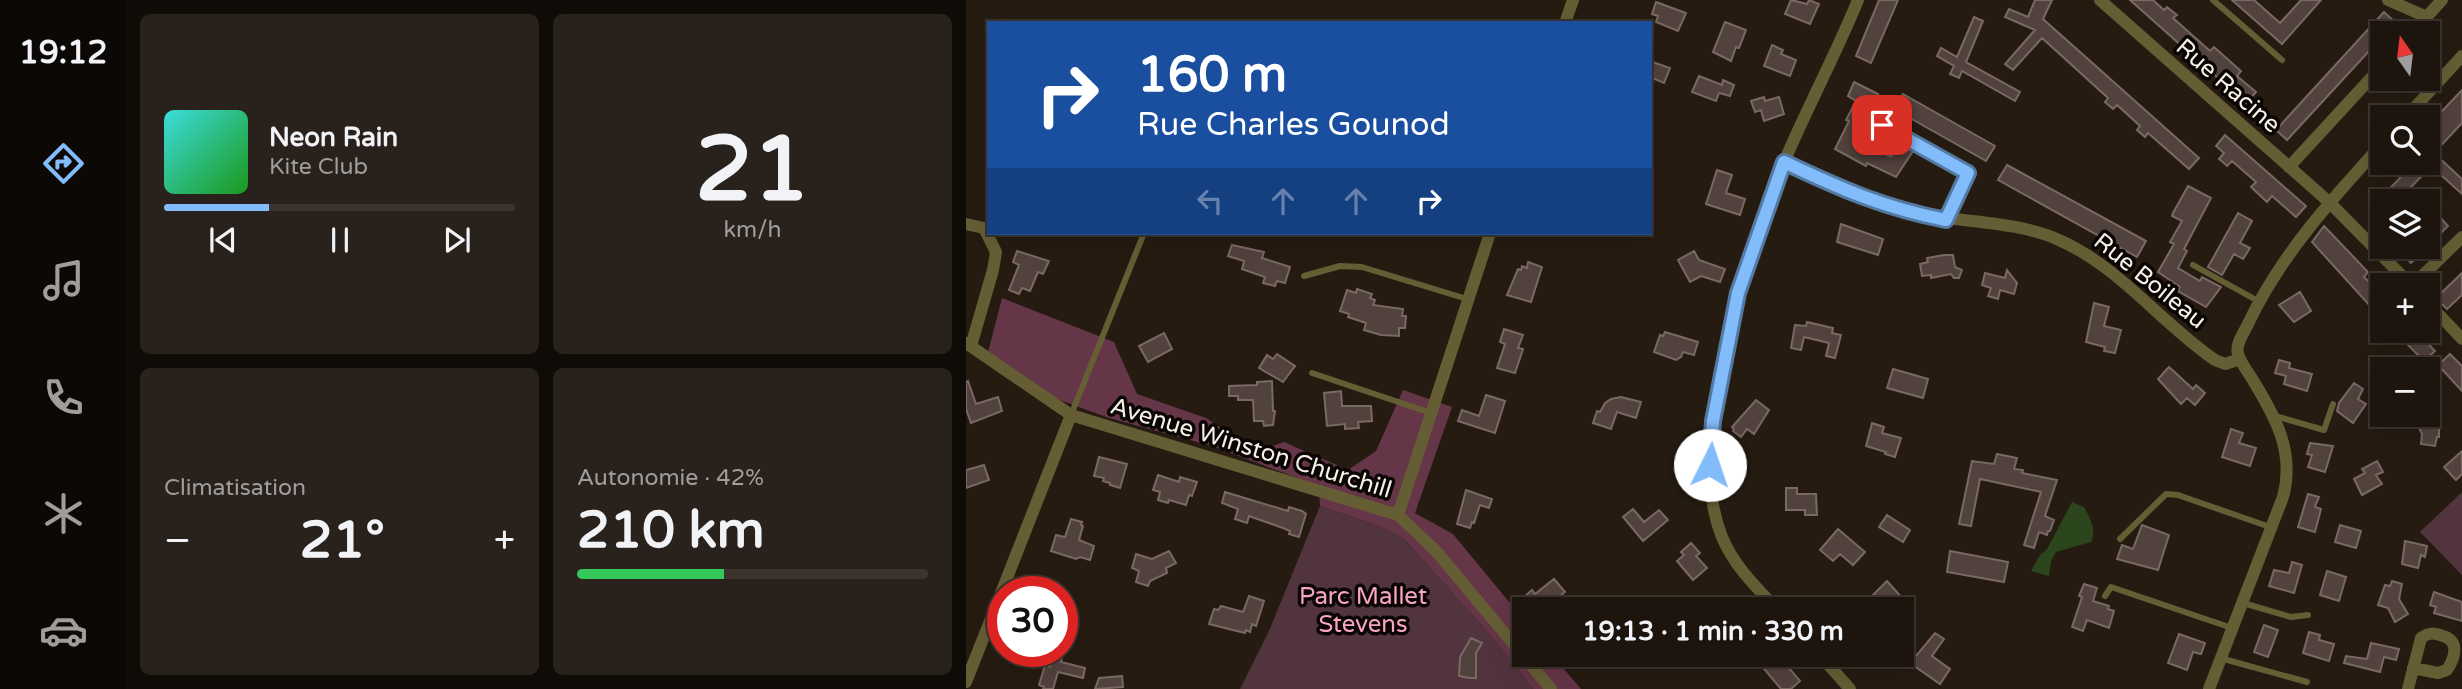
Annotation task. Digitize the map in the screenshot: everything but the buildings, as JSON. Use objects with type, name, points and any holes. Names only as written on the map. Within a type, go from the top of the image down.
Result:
[{"type":"street","points":[[1566,21],[1573,0]]},
{"type":"street","points":[[1766,597],[1746,576],[1727,548],[1716,516],[1710,459],[1713,421],[1738,293],[1784,162],[1833,60],[1858,0]]},
{"type":"street","name":"Rue Racine","points":[[2100,0],[2329,202],[2400,273]]},
{"type":"street","points":[[2388,0],[2427,16]]},
{"type":"street","points":[[2423,21],[2442,0]]},
{"type":"street","points":[[2417,105],[2462,55]]},
{"type":"street","points":[[2289,167],[2370,79]]},
{"type":"street","points":[[2209,689],[2284,491],[2288,466],[2284,442],[2274,416],[2240,359],[2238,345],[2258,301],[2277,270],[2329,202],[2370,157]]},
{"type":"street","name":"Rue Boileau","points":[[1784,162],[1857,196],[1908,212],[1946,220],[2030,230],[2057,238],[2095,260],[2215,360],[2225,364],[2240,359]]},
{"type":"street","points":[[966,225],[984,228],[987,234]]},
{"type":"street","points":[[969,344],[993,270],[996,251],[988,235]]},
{"type":"street","points":[[1398,515],[1489,235]]},
{"type":"street","points":[[2424,273],[2462,237]]},
{"type":"street","points":[[2440,316],[2461,338]]},
{"type":"street","name":"Avenue Winston Churchill","points":[[969,344],[1071,415],[1398,515],[1436,551],[1551,689]]},
{"type":"street","points":[[966,682],[1071,415]]},
{"type":"street","points":[[1831,667],[1850,689]]},
{"type":"street","points":[[2408,689],[2413,668]]},
{"type":"lane","points":[[2213,0],[2282,60]]},
{"type":"lane","points":[[1882,125],[1968,173],[1946,220]]},
{"type":"lane","points":[[1071,415],[1143,235]]},
{"type":"lane","points":[[2193,265],[2258,301]]},
{"type":"lane","points":[[1304,276],[1340,266],[1362,267],[1467,299]]},
{"type":"lane","points":[[1312,373],[1431,413]]},
{"type":"lane","points":[[2274,416],[2324,430],[2333,404]]},
{"type":"lane","points":[[2120,539],[2166,494],[2178,495],[2270,527]]},
{"type":"lane","points":[[2105,596],[2111,587],[2232,628]]},
{"type":"lane","points":[[2241,603],[2291,617],[2308,615]]},
{"type":"lane","points":[[2220,658],[2307,682]]},
{"type":"green space","points":[[2462,492],[2462,575],[2420,532]]},
{"type":"green space","name":"Parc Mallet Stevens","points":[[1320,506],[1384,528],[1405,540],[1484,628],[1512,663],[1512,667],[1515,667],[1533,689],[1240,689],[1269,631]]},
{"type":"shaded area","points":[[1002,298],[1114,342],[1137,394],[1206,418],[1257,451],[1284,442],[1348,470],[1376,451],[1403,390],[1452,407],[1415,513],[1453,534],[1512,605],[1512,663],[1405,540],[1384,528],[1320,506],[1319,486],[1212,446],[1109,418],[1057,399],[988,352]]},
{"type":"shaded area","points":[[2072,502],[2084,507],[2093,529],[2091,542],[2056,552],[2051,561],[2049,576],[2031,571],[2040,555],[2047,549]]},
{"type":"shaded area","points":[[1515,667],[1562,667],[1581,689],[1533,689]]},
{"type":"route","points":[[1710,465],[1713,421],[1738,293],[1784,162],[1857,196],[1908,212],[1946,220],[1968,173],[1882,125]]}]
